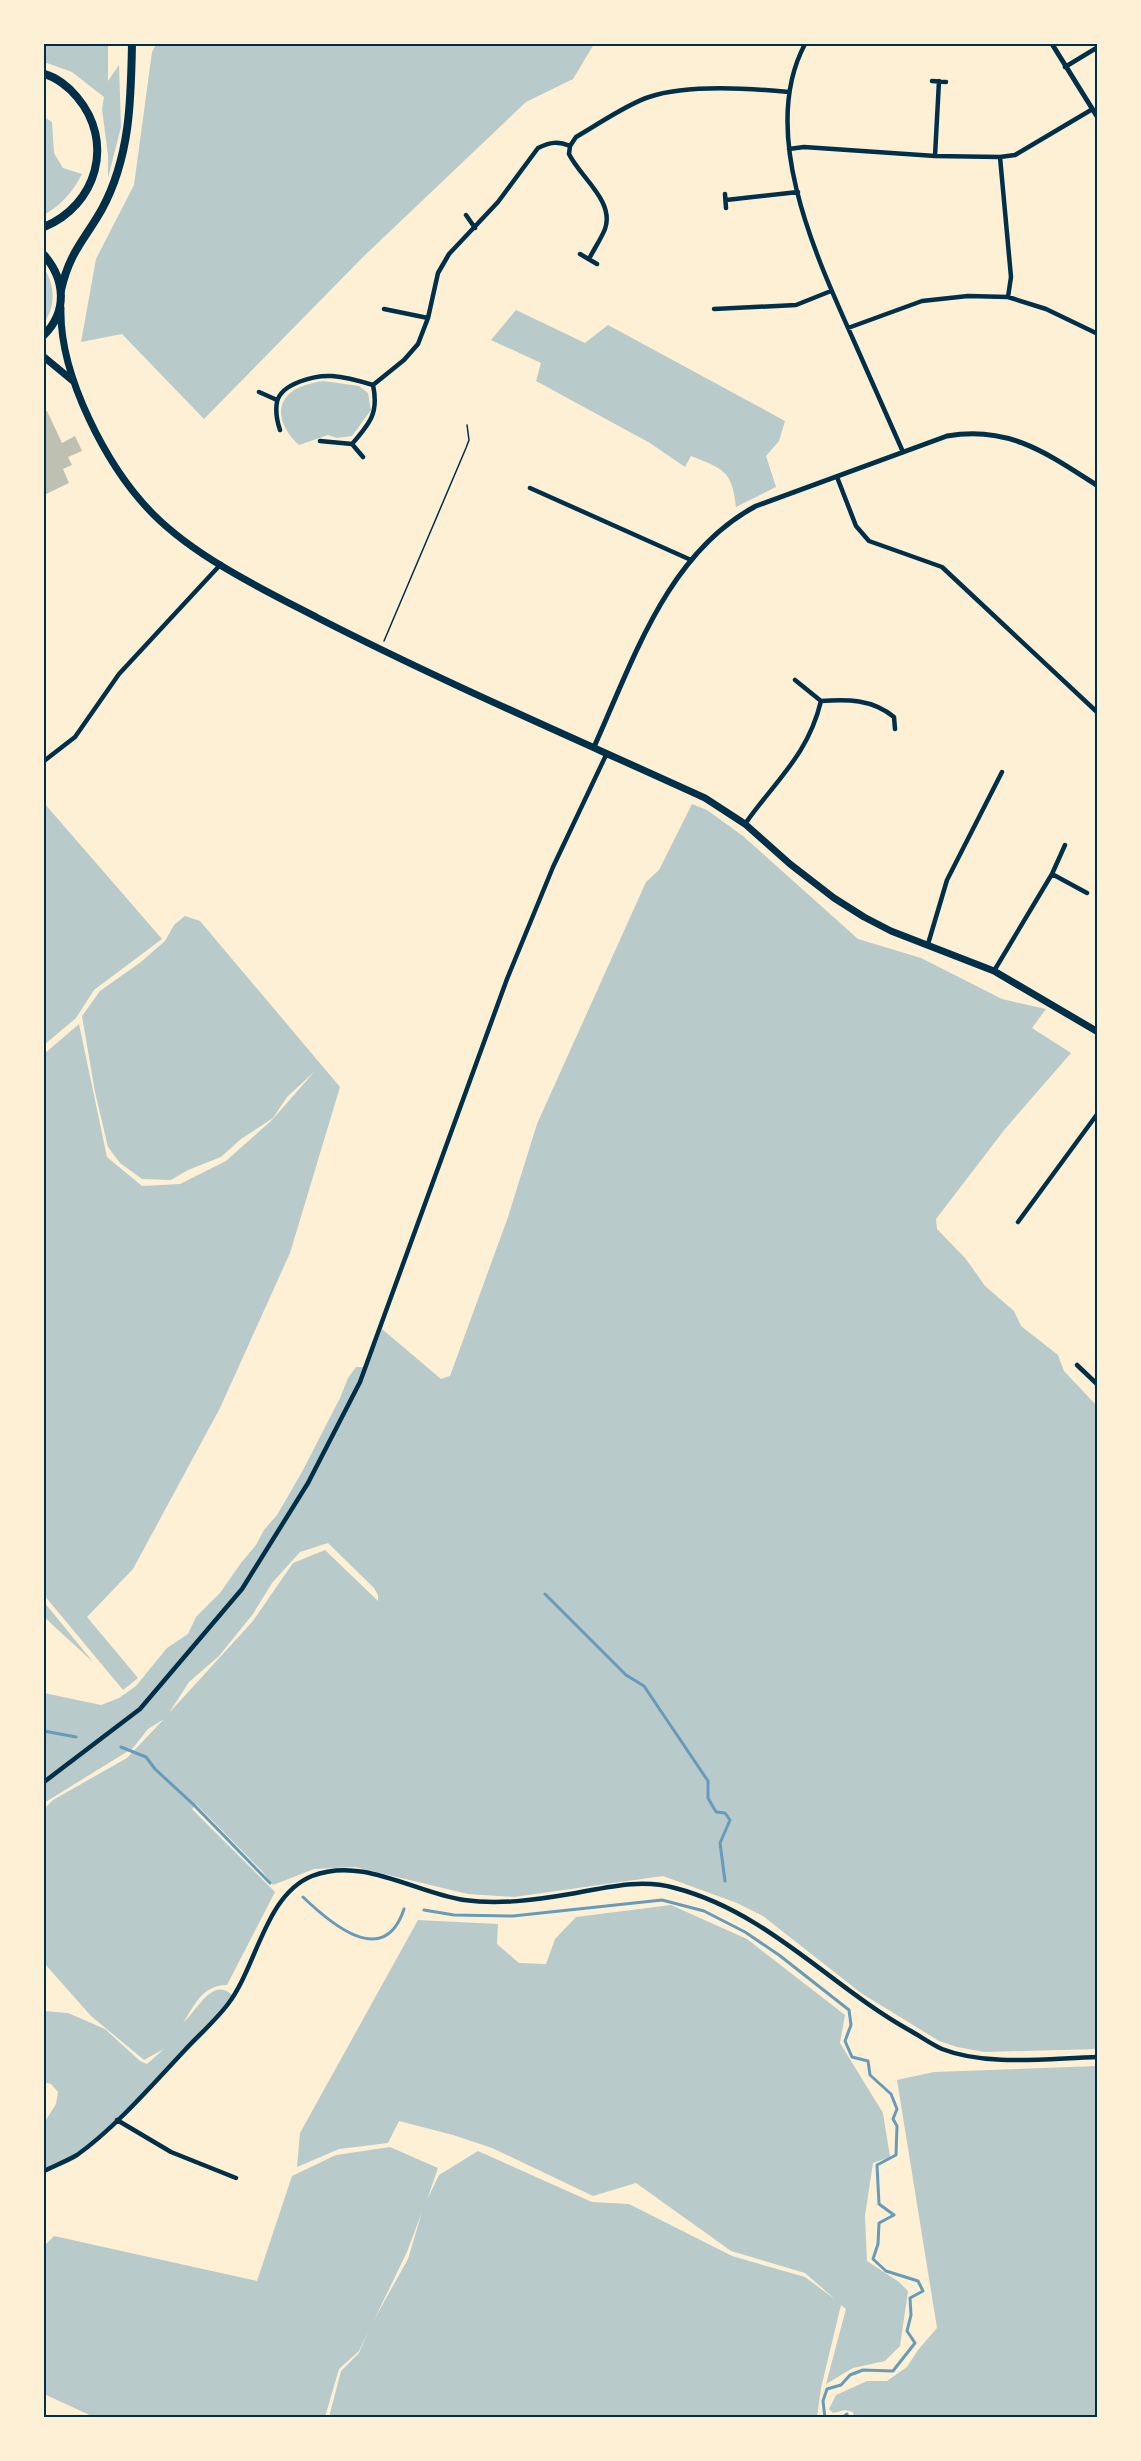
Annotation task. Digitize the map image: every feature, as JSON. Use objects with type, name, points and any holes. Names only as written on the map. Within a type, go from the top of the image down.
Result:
[{"type":"highway","points":[[44,335],[57,318],[61,306],[67,266],[78,244],[102,209],[117,177],[128,136],[132,90],[132,44]]},
{"type":"highway","points":[[44,74],[61,82],[86,107],[98,138],[94,173],[86,193],[63,215],[44,227]]},
{"type":"highway","points":[[44,255],[58,277],[62,290]]},
{"type":"main road","points":[[61,306],[60,330],[73,381],[99,437],[139,498],[154,516],[180,537],[221,564],[290,603],[381,650],[705,798],[746,824],[790,864],[834,898],[891,931],[994,972],[1098,1032]]},
{"type":"main road","points":[[44,357],[73,381]]},
{"type":"street","points":[[805,44],[796,60],[789,92],[789,148],[798,192],[831,291],[903,452]]},
{"type":"street","points":[[1052,44],[1098,118]]},
{"type":"street","points":[[1065,68],[1098,47]]},
{"type":"street","points":[[932,81],[946,82]]},
{"type":"street","points":[[935,156],[939,81]]},
{"type":"street","points":[[589,259],[605,229],[607,217],[603,204],[572,160],[570,146],[576,137],[647,97],[668,92],[687,89],[789,92]]},
{"type":"street","points":[[789,148],[1000,157],[1015,155],[1091,110]]},
{"type":"street","points":[[373,385],[404,360],[418,344],[428,318],[438,273],[449,254],[475,228],[538,148],[548,143],[560,142],[570,146]]},
{"type":"street","points":[[1000,157],[1011,277],[1008,297]]},
{"type":"street","points":[[726,200],[798,192]]},
{"type":"street","points":[[725,194],[726,208]]},
{"type":"street","points":[[466,215],[475,228]]},
{"type":"street","points":[[580,255],[597,264]]},
{"type":"street","points":[[714,309],[796,304],[831,291]]},
{"type":"street","points":[[848,328],[922,301],[968,296],[1008,297],[1046,309],[1098,334]]},
{"type":"street","points":[[384,309],[428,318]]},
{"type":"street","points":[[280,430],[276,418],[277,400],[284,391],[296,384],[320,376],[343,377],[373,385]]},
{"type":"street","points":[[352,444],[366,426],[375,409],[377,402],[373,385]]},
{"type":"street","points":[[259,392],[277,400]]},
{"type":"street","points":[[594,747],[648,629],[690,560],[733,518],[756,506],[947,436],[967,432],[987,433],[1022,442],[1059,461],[1098,486]]},
{"type":"street","points":[[320,441],[352,444],[363,457]]},
{"type":"street","points":[[837,477],[856,526],[869,541],[942,567],[1098,714]]},
{"type":"street","points":[[530,489],[690,560]]},
{"type":"street","points":[[44,761],[75,736],[120,675],[221,564]]},
{"type":"street","points":[[795,680],[821,701],[854,699],[870,704],[894,717],[895,729]]},
{"type":"street","points":[[746,824],[800,753],[815,725],[821,701]]},
{"type":"street","points":[[44,1782],[140,1709],[242,1589],[308,1483],[360,1382],[507,979],[553,867],[607,753]]},
{"type":"street","points":[[928,944],[947,880],[1002,772]]},
{"type":"street","points":[[994,972],[1052,874],[1065,845]]},
{"type":"street","points":[[1052,874],[1087,893]]},
{"type":"street","points":[[1018,1222],[1098,1113]]},
{"type":"street","points":[[1077,1365],[1098,1385]]},
{"type":"street","points":[[44,2171],[76,2155],[156,2082],[228,2003],[255,1954],[274,1910],[296,1884],[316,1874],[364,1871],[463,1900],[512,1903],[608,1886],[650,1883],[677,1888],[763,1926],[849,1991],[942,2049],[984,2059],[1098,2057]]},
{"type":"street","points":[[117,2120],[171,2152],[236,2178]]},
{"type":"path","points":[[381,650],[466,448],[469,440],[467,425]]},
{"type":"shaded area","points":[[44,44],[108,44],[108,81],[119,65],[121,127],[108,178],[108,155],[102,109],[104,97],[72,72],[44,62]]},
{"type":"shaded area","points":[[156,44],[594,44],[573,79],[526,102],[364,256],[204,419],[122,334],[81,342],[96,259],[134,185],[152,52]]},
{"type":"shaded area","points":[[44,117],[52,122],[54,153],[63,168],[82,174],[66,198],[44,215]]},
{"type":"shaded area","points":[[44,268],[53,295],[51,310],[44,323]]},
{"type":"shaded area","points":[[516,310],[585,343],[608,325],[785,421],[779,441],[766,456],[776,487],[736,507],[732,485],[724,472],[718,468],[691,456],[685,467],[650,443],[536,381],[541,363],[491,340]]},
{"type":"shaded area","points":[[323,381],[359,386],[368,393],[371,410],[352,436],[337,438],[328,435],[299,445],[285,428],[281,408],[288,395],[295,389]]},
{"type":"shaded area","points":[[44,803],[162,939],[94,990],[76,1018],[44,1045]]},
{"type":"shaded area","points":[[692,804],[707,810],[743,836],[858,939],[921,958],[1002,999],[1046,1009],[1032,1028],[1071,1053],[1005,1129],[936,1219],[937,1229],[966,1259],[985,1286],[1014,1311],[1021,1326],[1058,1355],[1064,1371],[1097,1406],[1097,2049],[985,2052],[939,2041],[861,1993],[763,1916],[737,1903],[663,1876],[514,1897],[468,1894],[355,1867],[314,1869],[273,1885],[196,1804],[192,1809],[275,1892],[227,1985],[211,1988],[205,1992],[183,2023],[212,1992],[226,1991],[233,1996],[117,2120],[77,2155],[44,2171],[44,2123],[56,2104],[58,2092],[51,2084],[44,2082],[44,2011],[68,2013],[105,2029],[140,2061],[147,2064],[164,2049],[144,2060],[91,2016],[44,1963],[44,1809],[53,1800],[127,1758],[164,1719],[148,1729],[133,1748],[44,1803],[44,1693],[101,1705],[119,1698],[136,1686],[167,1648],[188,1634],[196,1617],[220,1593],[277,1515],[302,1472],[348,1378],[356,1367],[367,1367],[382,1329],[441,1379],[450,1376],[508,1217],[537,1124],[646,882],[659,870]],"holes":[[[328,1543],[374,1588],[378,1601],[325,1550],[293,1563],[253,1621],[169,1713],[189,1682],[219,1656],[253,1614],[272,1583],[300,1552]]]},
{"type":"shaded area","points":[[185,916],[200,921],[340,1087],[290,1253],[220,1408],[133,1569],[87,1617],[138,1678],[123,1690],[44,1595],[44,1054],[79,1024],[107,1157],[142,1186],[180,1184],[226,1161],[272,1120],[315,1071],[287,1097],[273,1118],[241,1139],[221,1157],[188,1170],[171,1180],[142,1179],[120,1163],[108,1147],[95,1092],[82,1016],[100,991],[141,962],[165,941],[174,925]]},
{"type":"shaded area","points":[[44,1602],[93,1662],[44,1617]]},
{"type":"shaded area","points":[[671,1905],[747,1939],[845,2015],[840,2043],[883,2113],[890,2157],[873,2163],[865,2216],[867,2261],[899,2282],[908,2291],[900,2346],[885,2361],[853,2368],[826,2384],[846,2309],[841,2305],[821,2388],[817,2417],[329,2417],[341,2371],[359,2353],[369,2330],[359,2351],[339,2369],[325,2417],[94,2417],[44,2394],[44,2246],[54,2236],[257,2281],[292,2176],[336,2155],[390,2147],[438,2168],[427,2200],[439,2175],[478,2151],[592,2202],[629,2204],[732,2256],[805,2277],[836,2300],[805,2273],[731,2251],[636,2183],[593,2196],[492,2148],[399,2121],[388,2143],[339,2149],[297,2167],[300,2133],[418,1920],[498,1924],[497,1944],[519,1963],[546,1964],[555,1939],[576,1917]],"holes":[[[422,2212],[408,2259],[374,2320],[407,2252]]]},
{"type":"shaded area","points":[[1097,2066],[1097,2417],[854,2418],[853,2412],[845,2410],[833,2413],[829,2409],[836,2395],[867,2381],[887,2381],[907,2367],[937,2328],[897,2080],[934,2072]]},
{"type":"building","points":[[47,411],[62,443],[75,436],[82,451],[68,457],[72,465],[63,469],[69,483],[44,495],[44,412]]},
{"type":"waterway","points":[[545,1594],[626,1675],[644,1686],[708,1781],[708,1798],[716,1812],[725,1813],[730,1820],[720,1843],[725,1881]]},
{"type":"waterway","points":[[44,1731],[76,1737]]},
{"type":"waterway","points":[[121,1747],[146,1757],[155,1769],[194,1805],[270,1883]]},
{"type":"waterway","points":[[303,1897],[342,1928],[356,1936],[370,1939],[384,1937],[395,1927],[404,1909]]},
{"type":"waterway","points":[[424,1910],[454,1915],[513,1916],[662,1900],[704,1911],[745,1932],[779,1955],[849,2010],[851,2025],[845,2041],[852,2057],[868,2061],[870,2075],[891,2094],[897,2109],[893,2119],[897,2126],[896,2155],[877,2165],[879,2204],[894,2215],[879,2223],[878,2244],[873,2259],[886,2271],[918,2281],[923,2291],[910,2298],[911,2315],[907,2331],[915,2343],[893,2371],[863,2370],[850,2375],[841,2385],[827,2389],[823,2401],[825,2418]]},
{"type":"waterway","points":[[842,2418],[847,2414],[847,2418]]}]
